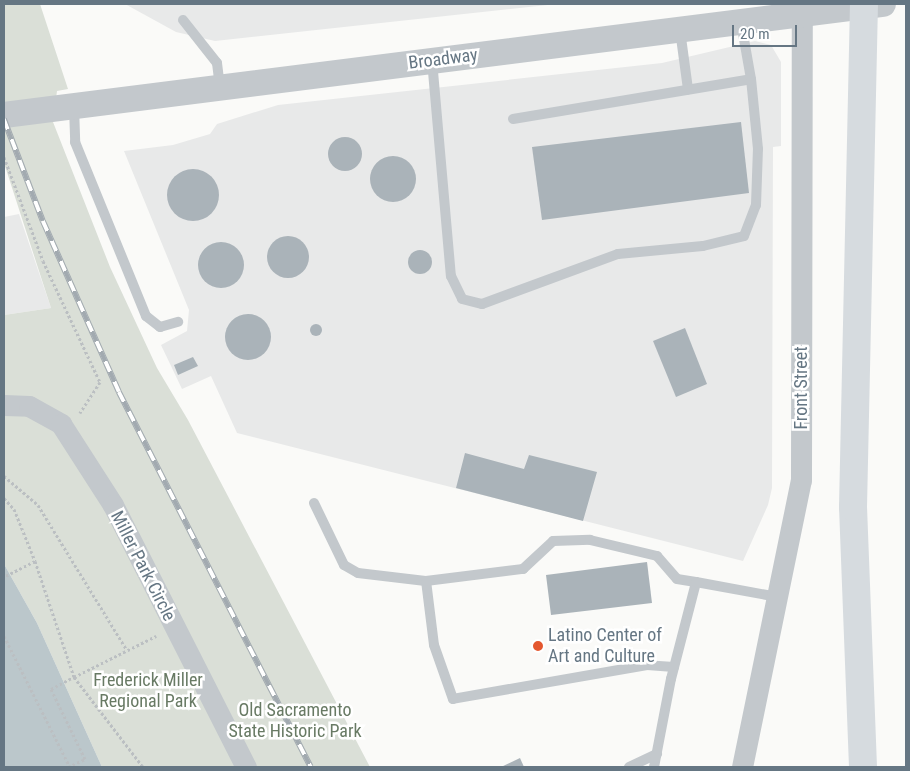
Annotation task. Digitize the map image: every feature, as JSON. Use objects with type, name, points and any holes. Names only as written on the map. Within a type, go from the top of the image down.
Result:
[{"type":"highway","points":[[863,767],[853,508],[864,4]]},
{"type":"street","name":"Broadway","points":[[4,115],[220,89],[741,21],[802,9],[883,4]]},
{"type":"street","name":"Front Street","points":[[742,767],[778,597],[800,480],[802,9]]},
{"type":"street","name":"Miller Park Circle","points":[[4,405],[29,406],[61,424],[113,505],[246,767]]},
{"type":"lane","points":[[183,20],[217,63],[220,89]]},
{"type":"lane","points":[[432,60],[451,276],[462,299],[482,304],[618,254],[703,246],[744,236],[756,205],[758,149],[751,80],[741,21]]},
{"type":"lane","points":[[680,29],[688,89]]},
{"type":"lane","points":[[513,119],[751,80]]},
{"type":"lane","points":[[74,106],[74,142],[146,316],[160,327],[178,322]]},
{"type":"lane","points":[[314,503],[344,565],[358,572],[426,581],[523,569],[553,540],[590,540],[657,556],[677,579],[778,597]]},
{"type":"lane","points":[[426,581],[434,645],[453,699],[647,665],[674,666]]},
{"type":"lane","points":[[654,767],[674,666],[696,582]]},
{"type":"lane","points":[[629,767],[657,754]]},
{"type":"path","points":[[4,157],[43,261],[100,382],[67,434]]},
{"type":"path","points":[[4,476],[38,504],[127,650]]},
{"type":"path","points":[[4,498],[14,509],[35,561],[74,677],[143,767]]},
{"type":"path","points":[[4,577],[35,561]]},
{"type":"path","points":[[4,636],[69,767],[85,759],[51,690],[140,643]]},
{"type":"shaded area","points":[[125,4],[557,4],[215,41],[176,32]]},
{"type":"shaded area","points":[[755,41],[771,45],[781,62],[781,146],[773,147],[772,488],[768,505],[743,561],[237,433],[211,376],[182,389],[161,345],[187,331],[189,310],[124,151],[173,145],[210,134],[217,124],[278,105],[662,63]]},
{"type":"shaded area","points":[[19,214],[51,308],[4,315],[4,217]]},
{"type":"shaded area","points":[[4,564],[37,623],[102,767],[4,767]]},
{"type":"green space","points":[[4,4],[40,4],[68,89],[57,91],[53,122],[110,267],[157,368],[188,420],[370,767],[102,767],[37,623],[4,564],[4,315],[51,308],[4,163]]},
{"type":"building","points":[[741,122],[749,193],[542,220],[532,147]]},
{"type":"building","points":[[345,137],[357,142],[362,154],[357,166],[345,171],[333,166],[328,154],[333,142]]},
{"type":"building","points":[[388,156],[398,156],[412,166],[416,179],[412,192],[406,198],[398,202],[388,202],[374,192],[370,184],[370,174],[380,160]]},
{"type":"building","points":[[188,169],[198,169],[212,176],[219,190],[219,200],[212,214],[198,221],[188,221],[178,217],[171,210],[167,200],[167,190],[171,180],[178,173]]},
{"type":"building","points":[[288,236],[303,242],[309,257],[303,272],[288,278],[273,272],[267,257],[273,242]]},
{"type":"building","points":[[226,242],[238,248],[243,256],[243,274],[238,282],[230,287],[216,288],[204,282],[199,274],[198,260],[204,248],[212,243]]},
{"type":"building","points":[[420,250],[429,253],[432,262],[429,271],[420,274],[411,271],[408,262],[411,253]]},
{"type":"building","points":[[243,314],[253,314],[267,324],[271,337],[267,350],[261,356],[253,360],[243,360],[229,350],[225,342],[225,332],[235,318]]},
{"type":"building","points":[[316,324],[322,330],[316,336],[310,330]]},
{"type":"building","points":[[685,328],[707,384],[676,397],[653,341]]},
{"type":"building","points":[[193,357],[198,366],[178,375],[174,365]]},
{"type":"building","points":[[465,453],[524,469],[529,455],[597,472],[583,521],[456,488]]},
{"type":"building","points":[[647,562],[652,603],[551,615],[546,575]]},
{"type":"building","points":[[520,758],[524,767],[501,767]]},
{"type":"railway","points":[[4,119],[43,221],[119,392],[311,767]]},
{"type":"place","name":"Latino Center of Art and Culture","points":[[538,646]]},
{"type":"park label","name":"Frederick Miller Regional Park","points":[[148,691]]},
{"type":"park label","name":"Old Sacramento State Historic Park","points":[[295,721]]}]
